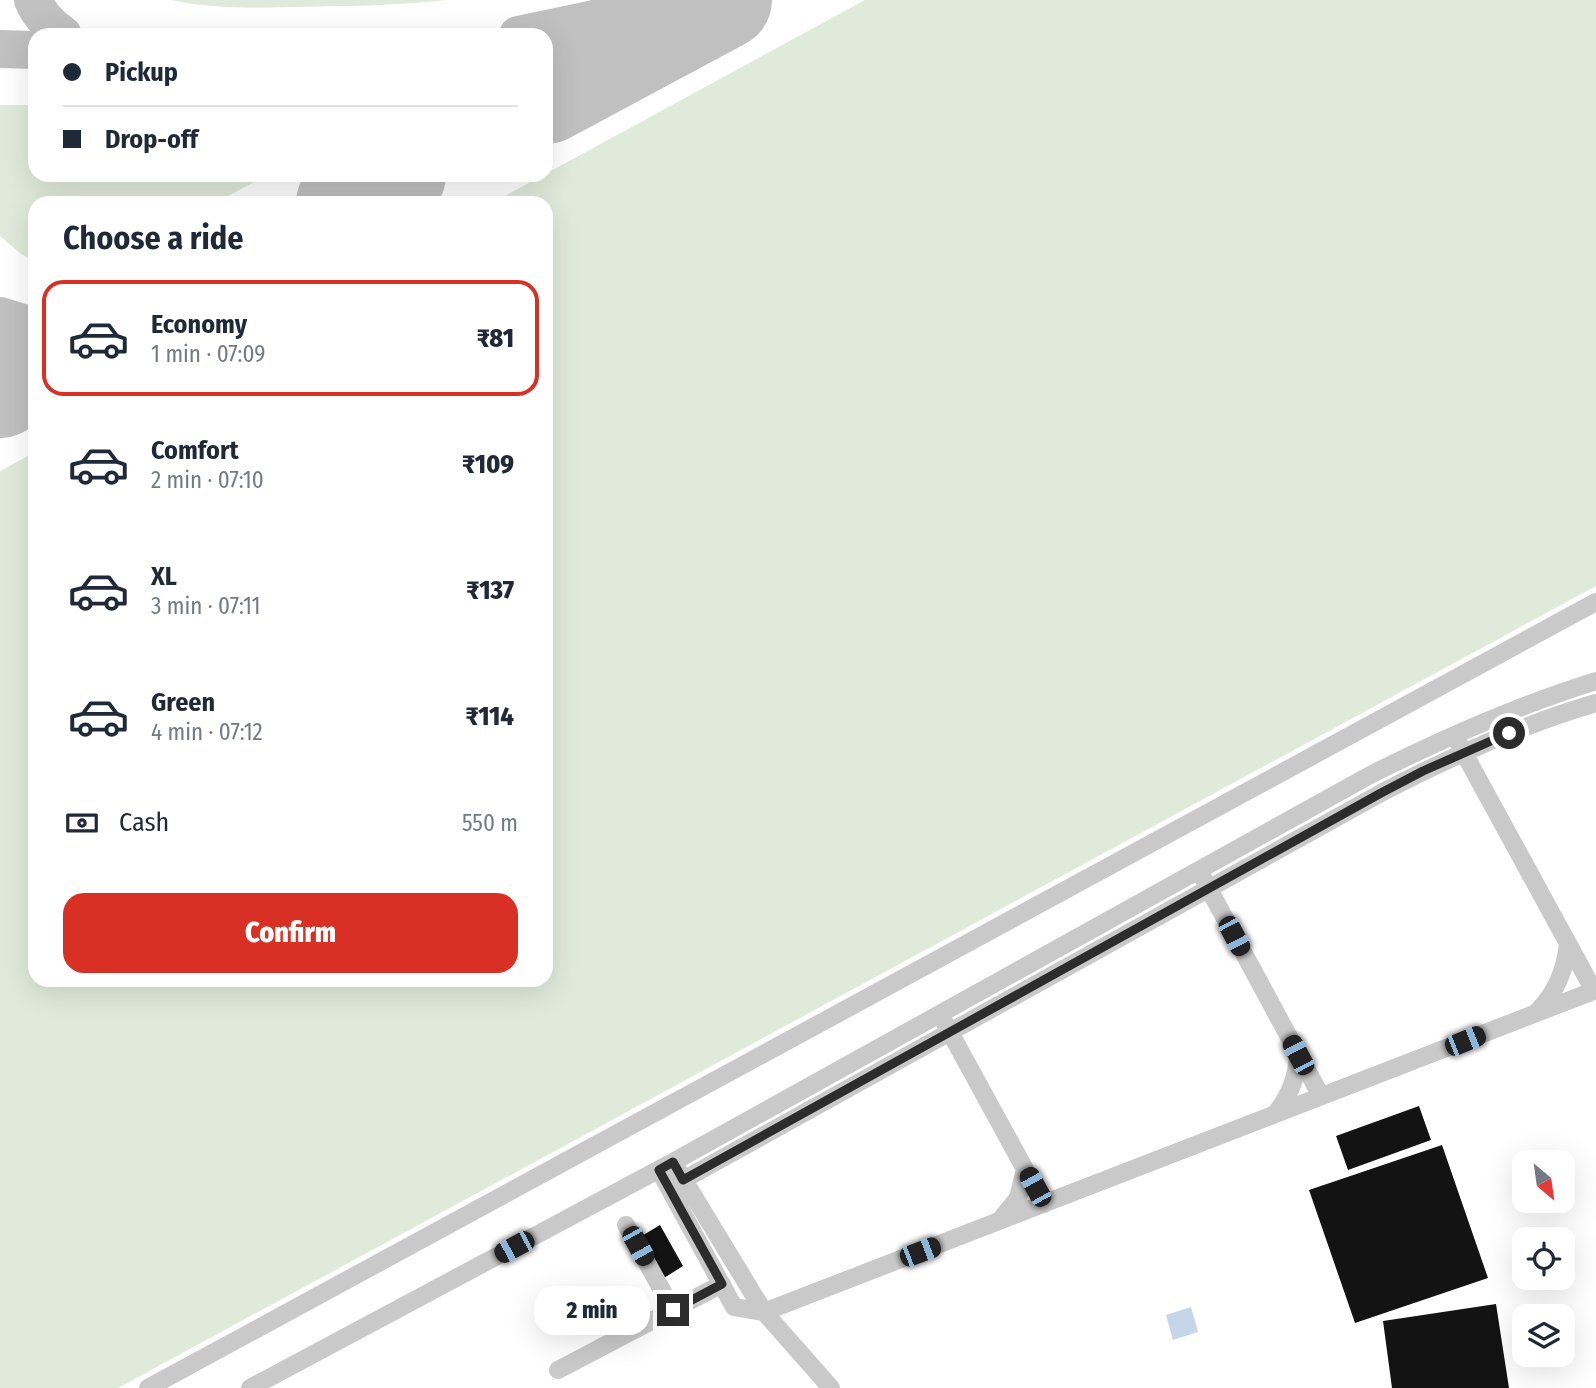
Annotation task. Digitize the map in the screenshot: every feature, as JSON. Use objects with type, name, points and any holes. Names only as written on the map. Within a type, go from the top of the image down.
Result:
[{"type":"street","points":[[148,1388],[1596,602]]},
{"type":"street","points":[[250,1388],[666,1166],[1371,774],[1454,734],[1522,706],[1596,681]]},
{"type":"street","points":[[683,1180],[1381,793],[1509,733],[1596,703]]},
{"type":"street","points":[[666,1166],[734,1307],[764,1312],[1595,990],[1454,734]]},
{"type":"street","points":[[1199,870],[1321,1096]]},
{"type":"street","points":[[1537,1013],[1559,983],[1568,944]]},
{"type":"street","points":[[940,1014],[1044,1204]]},
{"type":"street","points":[[1275,1114],[1293,1084],[1298,1055]]},
{"type":"street","points":[[666,1166],[683,1180],[764,1312],[831,1388]]},
{"type":"street","points":[[998,1222],[1018,1198],[1026,1170]]},
{"type":"street","points":[[626,1225],[673,1310]]},
{"type":"street","points":[[558,1370],[722,1284]]},
{"type":"green space","points":[[171,0],[446,0],[245,8]]},
{"type":"green space","points":[[865,0],[1596,0],[1596,586],[118,1388],[0,1388],[0,471],[28,456],[28,987],[553,987],[553,196],[505,196],[531,182],[553,182],[553,170]]},
{"type":"green space","points":[[0,105],[28,105],[28,182],[254,182],[228,196],[28,196],[28,258],[0,236]]},
{"type":"water","points":[[1191,1307],[1198,1332],[1173,1340],[1166,1315]]},
{"type":"building","points":[[1419,1106],[1431,1140],[1348,1170],[1336,1136]]},
{"type":"building","points":[[1442,1145],[1488,1278],[1355,1323],[1309,1190]]},
{"type":"building","points":[[660,1225],[683,1266],[664,1278],[640,1237]]},
{"type":"building","points":[[1496,1304],[1509,1388],[1392,1388],[1383,1321]]},
{"type":"taxiway","points":[[33,0],[54,28]]},
{"type":"taxiway","points":[[551,28],[594,19],[658,0]]},
{"type":"taxiway","points":[[0,49],[28,50]]},
{"type":"taxiway","points":[[0,316],[28,325]]},
{"type":"runway","points":[[553,91],[723,0]]},
{"type":"runway","points":[[358,196],[384,182]]},
{"type":"runway","points":[[0,389],[28,374]]},
{"type":"route","points":[[673,1310],[722,1284],[659,1170],[673,1162],[683,1180],[1381,793],[1509,733]]}]
